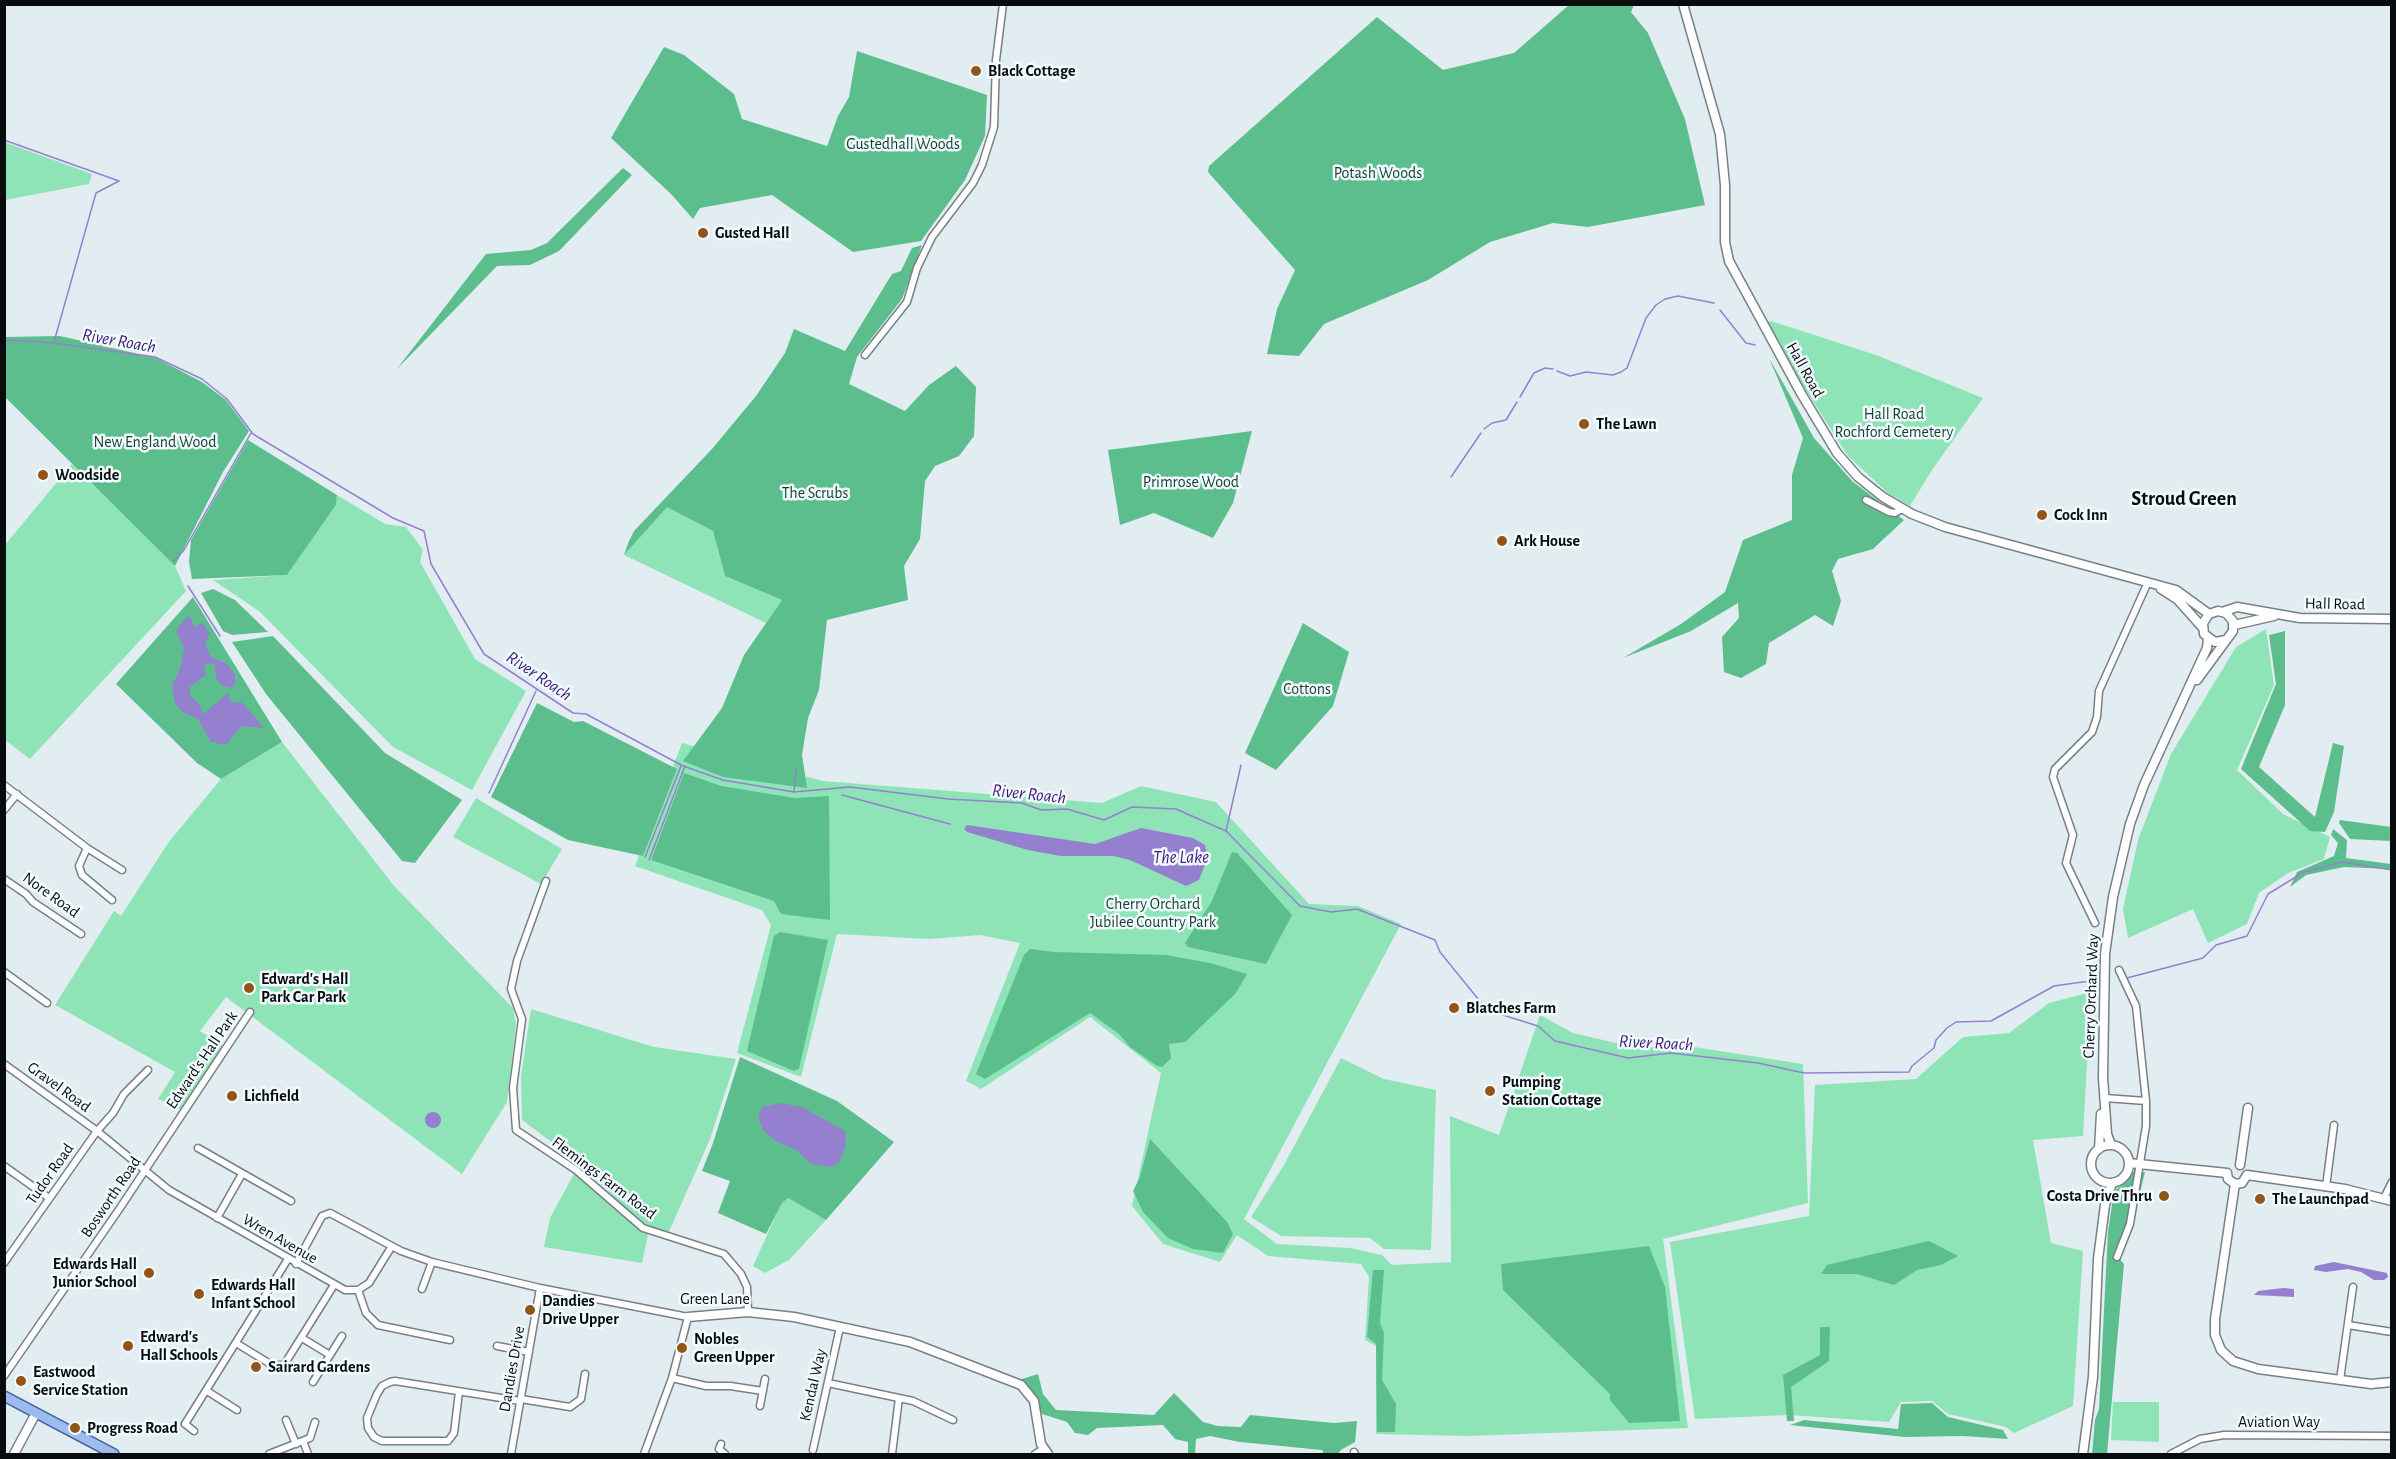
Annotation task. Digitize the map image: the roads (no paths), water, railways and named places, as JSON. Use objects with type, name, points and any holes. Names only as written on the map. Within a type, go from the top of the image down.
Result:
[{"type":"main road","name":"Hall Road","points":[[1683,4],[1720,134],[1725,185],[1725,242],[1730,261],[1802,395],[1837,453],[1858,477],[1902,508],[1945,527],[2176,590],[2209,614]]},
{"type":"main road","name":"Hall Road","points":[[2148,582],[2178,600],[2203,628]]},
{"type":"main road","name":"Hall Road","points":[[2222,612],[2237,607],[2278,616]]},
{"type":"main road","points":[[2222,612],[2230,616],[2234,626],[2226,640],[2215,642],[2208,638],[2203,628],[2209,614],[2222,612]]},
{"type":"main road","name":"Hall Road","points":[[2234,626],[2256,618],[2278,616],[2391,619]]},
{"type":"main road","name":"Cherry Orchard Way","points":[[2099,1149],[2103,1078],[2105,954],[2113,897],[2133,814],[2207,648],[2208,638]]},
{"type":"main road","name":"Cherry Orchard Way","points":[[2177,711],[2226,640]]},
{"type":"main road","name":"Cherry Orchard Way","points":[[2103,1078],[2107,1134],[2111,1145]]},
{"type":"main road","points":[[2240,1165],[2248,1108]]},
{"type":"main road","points":[[2111,1145],[2122,1149],[2129,1163],[2124,1178],[2108,1183],[2092,1171],[2092,1159],[2099,1149],[2111,1145]]},
{"type":"main road","points":[[2129,1163],[2227,1173]]},
{"type":"main road","points":[[2233,1165],[2240,1165],[2245,1169],[2247,1175],[2242,1183],[2235,1184],[2228,1179],[2227,1173],[2233,1165]]},
{"type":"main road","points":[[2247,1175],[2388,1199]]},
{"type":"main road","points":[[2083,1455],[2093,1377],[2098,1259],[2108,1183]]},
{"type":"main road","points":[[2235,1184],[2215,1319],[2217,1343],[2227,1357],[2244,1366],[2371,1384],[2391,1382]]},
{"type":"main road","name":"Green Lane","points":[[688,1317],[748,1312],[794,1317],[910,1341],[1021,1385],[1036,1405],[1042,1453]]},
{"type":"main road","points":[[4,1396],[114,1455]]},
{"type":"main road","points":[[14,1455],[36,1413]]},
{"type":"street","points":[[865,355],[907,302],[917,268],[932,237],[973,183],[982,165],[994,127],[996,60],[1003,4]]},
{"type":"street","points":[[1866,500],[1888,512],[1895,513],[1902,508]]},
{"type":"street","points":[[2095,923],[2066,863],[2073,835],[2053,777],[2055,769],[2092,732],[2097,717],[2099,691],[2148,582]]},
{"type":"street","points":[[4,785],[87,848],[122,870]]},
{"type":"street","points":[[4,810],[17,794]]},
{"type":"street","points":[[87,848],[85,858],[79,866],[82,875],[112,900]]},
{"type":"street","name":"Nore Road","points":[[4,879],[26,894],[33,902],[81,934]]},
{"type":"street","name":"Flemings Farm Road","points":[[546,881],[517,961],[511,989],[522,1019],[513,1088],[516,1130],[576,1170],[643,1228],[724,1254],[741,1274],[747,1287],[748,1312]]},
{"type":"street","points":[[2117,1257],[2130,1224],[2146,1126],[2146,1101],[2136,1006],[2119,970]]},
{"type":"street","points":[[4,972],[47,1004]]},
{"type":"street","name":"Edward's Hall Park","points":[[177,1122],[250,1012]]},
{"type":"street","name":"Gravel Road","points":[[4,1064],[97,1131],[145,1171]]},
{"type":"street","name":"Tudor Road","points":[[4,1263],[97,1131],[113,1113],[122,1096],[148,1070]]},
{"type":"street","points":[[2105,1098],[2146,1101]]},
{"type":"street","name":"Bosworth Road","points":[[4,1376],[177,1122]]},
{"type":"street","points":[[2326,1187],[2334,1125]]},
{"type":"street","points":[[198,1148],[291,1201]]},
{"type":"street","points":[[4,1166],[49,1198]]},
{"type":"street","name":"Wren Avenue","points":[[145,1171],[169,1190],[334,1286],[345,1290],[358,1290]]},
{"type":"street","points":[[217,1218],[242,1174]]},
{"type":"street","points":[[2388,1199],[2391,1182]]},
{"type":"street","name":"Green Lane","points":[[296,1264],[320,1218],[328,1213],[392,1246],[432,1262],[540,1288],[688,1317]]},
{"type":"street","points":[[392,1246],[372,1279],[358,1290],[366,1313],[378,1325],[450,1340]]},
{"type":"street","points":[[194,1431],[185,1424],[288,1259]]},
{"type":"street","points":[[422,1289],[432,1262]]},
{"type":"street","points":[[236,1343],[272,1365],[281,1366],[286,1363],[334,1286]]},
{"type":"street","points":[[2340,1380],[2353,1287]]},
{"type":"street","name":"Dandies Drive","points":[[511,1455],[540,1288]]},
{"type":"street","points":[[645,1455],[672,1378],[688,1317]]},
{"type":"street","points":[[2348,1325],[2391,1332]]},
{"type":"street","name":"Kendal Way","points":[[813,1450],[840,1327]]},
{"type":"street","points":[[313,1382],[342,1336]]},
{"type":"street","points":[[302,1338],[330,1355]]},
{"type":"street","points":[[497,1346],[529,1352]]},
{"type":"street","points":[[459,1392],[454,1434],[448,1441],[382,1441],[374,1437],[368,1428],[369,1413],[379,1389],[385,1383],[395,1382],[570,1407],[580,1399],[585,1374]]},
{"type":"street","points":[[672,1378],[706,1386],[730,1386],[763,1391]]},
{"type":"street","points":[[760,1406],[765,1379]]},
{"type":"street","points":[[828,1383],[913,1401],[953,1420]]},
{"type":"street","points":[[207,1391],[237,1410]]},
{"type":"street","points":[[894,1454],[899,1398]]},
{"type":"street","points":[[286,1420],[308,1455]]},
{"type":"street","points":[[269,1455],[311,1437],[315,1422]]},
{"type":"street","name":"Aviation Way","points":[[2171,1455],[2200,1440],[2224,1435],[2391,1436]]},
{"type":"street","points":[[721,1444],[719,1449],[725,1455]]},
{"type":"water","points":[[189,615],[195,627],[202,623],[210,633],[205,643],[211,657],[227,664],[235,674],[235,685],[232,688],[222,686],[216,678],[215,665],[209,663],[204,665],[206,675],[190,687],[190,696],[200,705],[203,714],[228,693],[231,702],[243,703],[264,728],[241,726],[226,745],[211,742],[198,719],[182,712],[175,703],[172,685],[180,669],[184,649],[176,630]]},
{"type":"water","name":"The Lake","points":[[967,825],[1095,844],[1141,828],[1193,838],[1205,845],[1208,857],[1199,880],[1186,886],[1130,860],[1113,856],[1061,856],[1028,850],[967,832],[964,829]]},
{"type":"water","points":[[780,1103],[802,1107],[845,1131],[846,1145],[839,1163],[830,1167],[811,1164],[795,1149],[777,1142],[763,1130],[758,1117],[762,1107]]},
{"type":"water","points":[[433,1112],[439,1114],[441,1120],[439,1126],[433,1128],[427,1126],[425,1120],[427,1114]]},
{"type":"water","points":[[2334,1262],[2387,1273],[2388,1277],[2384,1280],[2374,1280],[2361,1272],[2348,1269],[2326,1272],[2314,1270],[2315,1266]]},
{"type":"water","points":[[2294,1289],[2294,1297],[2254,1295],[2258,1291]]},
{"type":"waterway","points":[[4,140],[119,181],[96,193],[54,342]]},
{"type":"waterway","points":[[1557,371],[1570,376],[1586,372],[1613,375],[1621,372],[1627,368],[1646,318],[1656,305],[1665,299],[1678,296],[1714,303]]},
{"type":"waterway","points":[[1720,310],[1746,343],[1755,345]]},
{"type":"waterway","name":"River Roach","points":[[4,340],[54,343],[155,357],[202,379],[227,399],[253,434],[393,518],[424,531],[431,564],[484,654],[573,713],[586,714],[683,766],[723,780],[794,792],[850,787],[948,799],[1022,803],[1041,810],[1067,809],[1104,820],[1132,807],[1176,809],[1226,831],[1300,906],[1331,912],[1357,909],[1435,940],[1440,952],[1487,1010],[1538,1026],[1555,1041],[1628,1058],[1671,1053],[1758,1063],[1804,1073],[1909,1072],[1912,1066],[1934,1048],[1936,1040],[1947,1028],[1956,1022],[1991,1021],[2054,986],[2097,980]]},
{"type":"waterway","points":[[1520,397],[1534,373],[1545,368],[1553,369]]},
{"type":"waterway","points":[[1484,429],[1492,423],[1506,420],[1517,402]]},
{"type":"waterway","points":[[174,561],[184,550],[251,433]]},
{"type":"waterway","points":[[1451,477],[1481,433]]},
{"type":"waterway","points":[[188,586],[220,636]]},
{"type":"waterway","points":[[489,793],[536,691]]},
{"type":"waterway","points":[[1226,831],[1241,765]]},
{"type":"waterway","points":[[645,857],[681,766]]},
{"type":"waterway","points":[[649,860],[685,766]]},
{"type":"waterway","points":[[794,792],[796,769]]},
{"type":"waterway","points":[[842,795],[950,824]]},
{"type":"waterway","name":"River Roach","points":[[2127,978],[2203,958],[2216,945],[2247,936],[2268,894],[2304,872],[2342,862],[2392,870]]},
{"type":"place","name":"Black Cottage","points":[[976,71]]},
{"type":"place","name":"Gusted Hall","points":[[703,233]]},
{"type":"place","name":"The Lawn","points":[[1584,424]]},
{"type":"place","name":"Woodside","points":[[43,475]]},
{"type":"place","name":"Cock Inn","points":[[2042,515]]},
{"type":"place","name":"Ark House","points":[[1502,541]]},
{"type":"place","name":"Edward's Hall Park Car Park","points":[[249,988]]},
{"type":"place","name":"Blatches Farm","points":[[1454,1008]]},
{"type":"place","name":"Pumping Station Cottage","points":[[1490,1091]]},
{"type":"place","name":"Lichfield","points":[[232,1096]]},
{"type":"place","name":"Costa Drive Thru","points":[[2164,1196]]},
{"type":"place","name":"The Launchpad","points":[[2260,1199]]},
{"type":"place","name":"Edwards Hall Junior School","points":[[149,1273]]},
{"type":"place","name":"Edwards Hall Infant School","points":[[199,1294]]},
{"type":"place","name":"Dandies Drive Upper","points":[[530,1310]]},
{"type":"place","name":"Edward's Hall Schools","points":[[128,1346]]},
{"type":"place","name":"Nobles Green Upper","points":[[682,1348]]},
{"type":"place","name":"Sairard Gardens","points":[[256,1367]]},
{"type":"place","name":"Eastwood Service Station","points":[[21,1381]]},
{"type":"place","name":"Progress Road","points":[[75,1428]]},
{"type":"district","name":"Stroud Green","points":[[2184,499]]},
{"type":"park label","name":"Gustedhall Woods","points":[[903,144]]},
{"type":"park label","name":"Potash Woods","points":[[1378,173]]},
{"type":"park label","name":"Hall Road Rochford Cemetery","points":[[1894,423]]},
{"type":"park label","name":"New England Wood","points":[[155,442]]},
{"type":"park label","name":"Primrose Wood","points":[[1191,482]]},
{"type":"park label","name":"The Scrubs","points":[[815,493]]},
{"type":"park label","name":"Cottons","points":[[1307,689]]},
{"type":"park label","name":"Cherry Orchard Jubilee Country Park","points":[[1153,913]]}]
